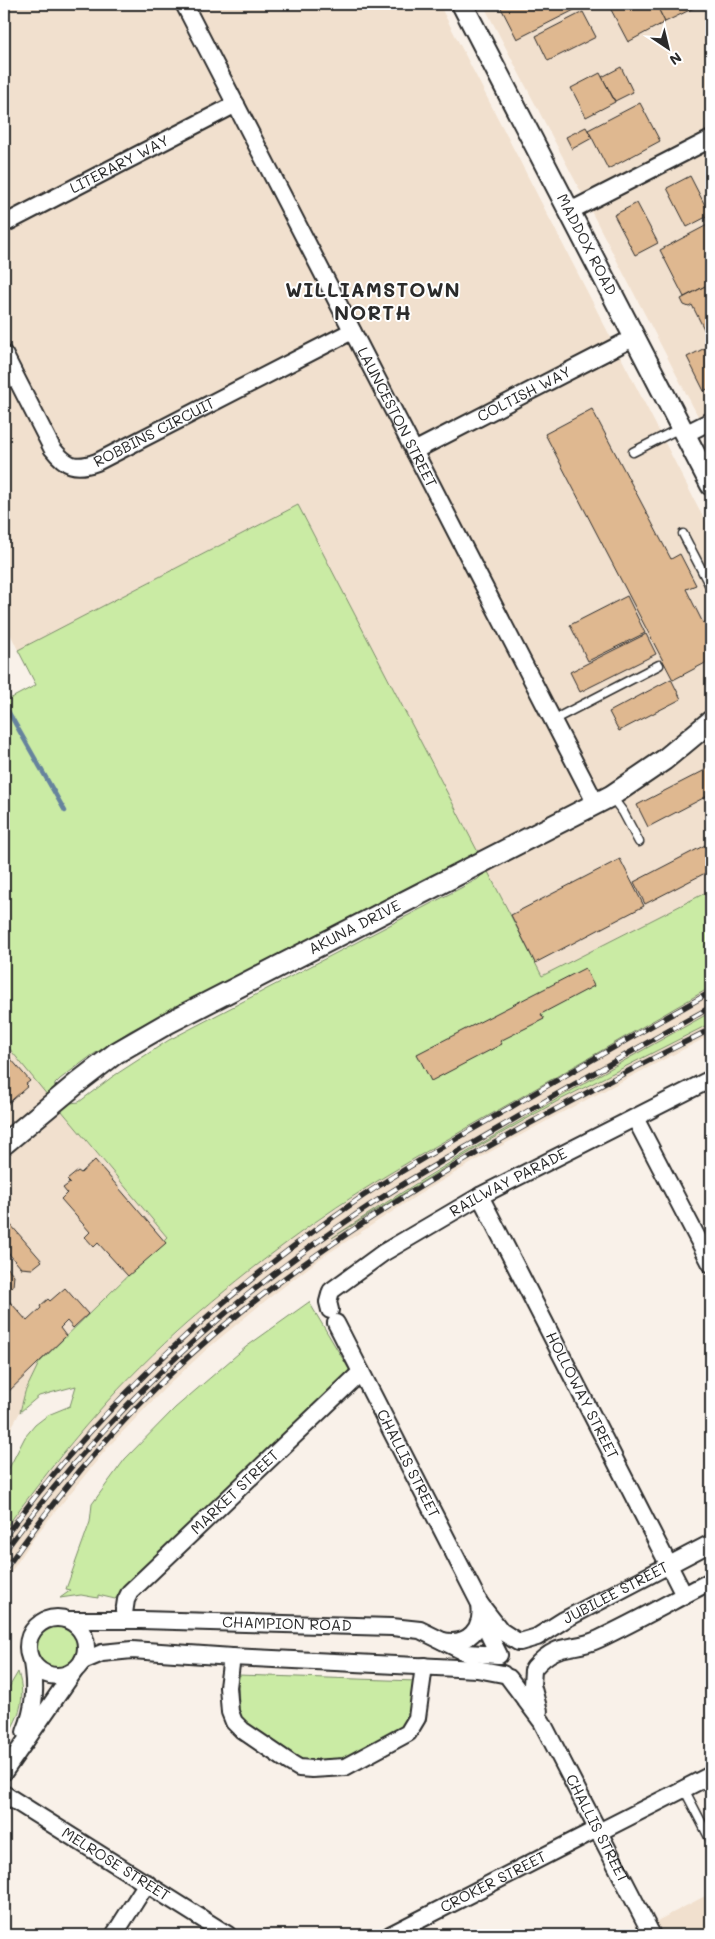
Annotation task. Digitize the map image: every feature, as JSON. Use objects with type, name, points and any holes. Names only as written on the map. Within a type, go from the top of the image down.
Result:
[{"type":"street","name":"LAUNCESTON STREET","points":[[184,4],[553,720],[604,800]]},
{"type":"street","name":"MADDOX ROAD","points":[[462,4],[711,485]]},
{"type":"street","name":"LITERARY WAY","points":[[4,224],[236,104]]},
{"type":"street","points":[[570,211],[711,139]]},
{"type":"street","name":"ROBBINS CIRCUIT","points":[[4,354],[52,448],[60,458],[71,466],[85,466],[97,462],[352,331]]},
{"type":"street","name":"COLTISH WAY","points":[[414,451],[635,337]]},
{"type":"street","points":[[683,431],[711,420]]},
{"type":"street","name":"AKUNA DRIVE","points":[[4,1144],[116,1053],[168,1023],[604,800],[652,770],[711,721]]},
{"type":"street","name":"RAILWAY PARADE","points":[[333,1317],[328,1302],[331,1291],[383,1253],[480,1196],[711,1079]]},
{"type":"street","points":[[635,1118],[711,1264]]},
{"type":"street","name":"HOLLOWAY STREET","points":[[480,1196],[684,1595]]},
{"type":"street","name":"CHALLIS STREET","points":[[333,1317],[480,1604],[490,1637],[498,1655]]},
{"type":"street","name":"MARKET STREET","points":[[123,1620],[126,1600],[133,1589],[360,1372]]},
{"type":"street","name":"JUBILEE STREET","points":[[519,1642],[537,1637],[564,1620],[711,1543]]},
{"type":"street","name":"JUBILEE STREET","points":[[533,1669],[554,1651],[566,1646],[596,1640],[711,1581]]},
{"type":"street","points":[[443,1641],[458,1642],[468,1638],[479,1622],[480,1604]]},
{"type":"street","name":"CHALLIS STREET","points":[[480,1604],[501,1631],[519,1642]]},
{"type":"street","points":[[4,1772],[79,1666],[86,1651],[85,1638],[80,1628],[69,1620],[49,1619],[35,1628],[28,1643],[35,1692],[33,1711],[15,1754]]},
{"type":"street","name":"CHAMPION ROAD","points":[[69,1620],[392,1627],[420,1630],[467,1654],[498,1655]]},
{"type":"street","points":[[32,1662],[41,1672],[49,1675],[63,1676],[102,1653],[122,1650],[477,1669],[506,1676],[523,1679],[533,1669],[535,1659],[528,1646],[519,1642],[506,1645],[498,1655],[498,1665],[506,1676]]},
{"type":"street","points":[[232,1657],[228,1687],[230,1712],[234,1722],[242,1730],[289,1762],[299,1768],[312,1769],[345,1767],[408,1733],[417,1718],[424,1666]]},
{"type":"street","name":"CHALLIS STREET","points":[[533,1669],[532,1685],[542,1722]]},
{"type":"street","name":"CHALLIS STREET","points":[[506,1676],[542,1722],[652,1935]]},
{"type":"street","name":"CROKER STREET","points":[[390,1935],[711,1775]]},
{"type":"street","name":"MELROSE STREET","points":[[4,1794],[228,1935]]},
{"type":"street","points":[[114,1935],[147,1883]]},
{"type":"lane","points":[[633,452],[683,431]]},
{"type":"lane","points":[[683,534],[711,588]]},
{"type":"lane","points":[[553,720],[659,665]]},
{"type":"lane","points":[[604,800],[623,812],[639,842]]},
{"type":"lane","points":[[684,1789],[711,1841]]},
{"type":"shaded area","points":[[4,4],[439,4],[711,532],[711,890],[542,976],[298,505],[18,650],[4,621]]},
{"type":"shaded area","points":[[483,4],[711,4],[711,441]]},
{"type":"shaded area","points":[[711,987],[711,1012],[501,1131],[437,1169],[360,1219],[556,1102],[711,1023],[711,1035],[561,1113],[418,1195],[321,1258],[260,1305],[207,1349],[164,1389],[109,1446],[36,1535],[4,1582],[4,1530],[36,1488],[97,1412],[139,1368],[230,1286],[290,1240],[375,1182]]},
{"type":"shaded area","points":[[4,1042],[167,1237],[39,1363],[25,1392],[20,1412],[4,1441]]},
{"type":"shaded area","points":[[711,1893],[711,1935],[660,1935],[653,1923]]},
{"type":"green space","points":[[298,505],[480,856],[431,875],[130,1031],[60,1079],[55,1084],[54,1091],[48,1096],[4,1042],[4,702],[36,685],[18,650]]},
{"type":"green space","points":[[486,868],[542,976],[711,890],[711,987],[386,1176],[337,1207],[263,1260],[188,1322],[118,1389],[61,1456],[4,1530],[4,1478],[25,1437],[35,1425],[48,1415],[70,1406],[76,1386],[39,1396],[20,1412],[25,1392],[39,1363],[167,1237],[61,1110],[70,1103],[79,1102],[112,1077],[169,1040],[478,879],[485,872]]},
{"type":"green space","points":[[711,1012],[711,1023],[556,1102],[483,1144],[332,1238],[472,1149]]},
{"type":"green space","points":[[309,1302],[350,1371],[138,1573],[115,1599],[98,1595],[98,1598],[81,1595],[60,1598],[71,1590],[66,1589],[90,1522],[92,1504],[125,1459],[175,1408],[246,1347]]},
{"type":"green space","points":[[58,1624],[71,1628],[77,1634],[81,1647],[77,1660],[71,1666],[58,1670],[45,1666],[39,1660],[35,1647],[39,1634],[45,1628]]},
{"type":"green space","points":[[18,1672],[22,1692],[20,1708],[14,1724],[4,1741],[4,1696]]},
{"type":"green space","points":[[238,1675],[416,1681],[410,1725],[349,1761],[301,1761],[243,1723],[239,1713]]},
{"type":"building","points":[[499,4],[586,4],[517,39]]},
{"type":"building","points":[[608,4],[656,4],[665,22],[628,42]]},
{"type":"building","points":[[656,4],[702,4],[665,22]]},
{"type":"building","points":[[583,12],[596,37],[548,61],[536,36]]},
{"type":"building","points":[[621,67],[633,92],[615,101],[602,77]]},
{"type":"building","points":[[600,73],[615,102],[586,117],[571,88]]},
{"type":"building","points":[[640,103],[660,141],[608,169],[588,130]]},
{"type":"building","points":[[586,127],[592,138],[572,149],[566,137]]},
{"type":"building","points":[[690,176],[710,215],[687,227],[667,188]]},
{"type":"building","points":[[637,203],[658,243],[635,255],[614,215]]},
{"type":"building","points":[[711,223],[711,283],[684,297],[660,250]]},
{"type":"building","points":[[711,283],[711,343],[692,305],[689,307],[684,305],[681,299]]},
{"type":"building","points":[[711,345],[711,387],[704,391],[687,357]]},
{"type":"building","points":[[592,409],[671,559],[680,554],[696,585],[686,589],[703,623],[711,618],[711,660],[673,680],[545,434]]},
{"type":"building","points":[[627,596],[645,633],[588,661],[570,625]]},
{"type":"building","points":[[646,634],[656,654],[580,692],[570,672]]},
{"type":"building","points":[[671,679],[681,699],[619,731],[609,712]]},
{"type":"building","points":[[711,767],[711,794],[648,827],[637,805]]},
{"type":"building","points":[[711,842],[711,870],[645,904],[634,882]]},
{"type":"building","points":[[620,859],[644,906],[535,963],[511,915]]},
{"type":"building","points":[[585,968],[594,986],[541,1014],[544,1019],[500,1041],[502,1044],[431,1081],[417,1054]]},
{"type":"building","points":[[4,1051],[30,1081],[26,1084],[28,1086],[5,1106]]},
{"type":"building","points":[[95,1160],[166,1243],[128,1276],[98,1243],[94,1247],[85,1237],[90,1232],[61,1199],[67,1193],[63,1188],[70,1183],[67,1180],[78,1171],[81,1173]]},
{"type":"building","points":[[4,1217],[42,1261],[32,1269],[21,1268],[4,1248]]},
{"type":"building","points":[[4,1264],[14,1275],[13,1286],[4,1295]]},
{"type":"building","points":[[65,1288],[88,1314],[73,1328],[67,1321],[60,1328],[66,1336],[4,1396],[4,1350],[7,1347],[4,1343],[4,1295],[27,1321],[48,1299],[50,1301]]},
{"type":"waterway","points":[[4,704],[65,811]]},
{"type":"railway","points":[[4,1538],[82,1440],[169,1351],[263,1270],[312,1232],[363,1196],[436,1150],[711,992]]},
{"type":"railway","points":[[4,1552],[78,1459],[118,1415],[160,1373],[248,1294],[360,1212],[408,1181],[711,1007]]},
{"type":"railway","points":[[4,1571],[84,1465],[114,1432],[175,1369],[242,1311],[297,1269],[410,1193],[589,1091],[711,1029]]},
{"type":"district","name":"WILLIAMSTOWN NORTH","points":[[373,302]]}]
